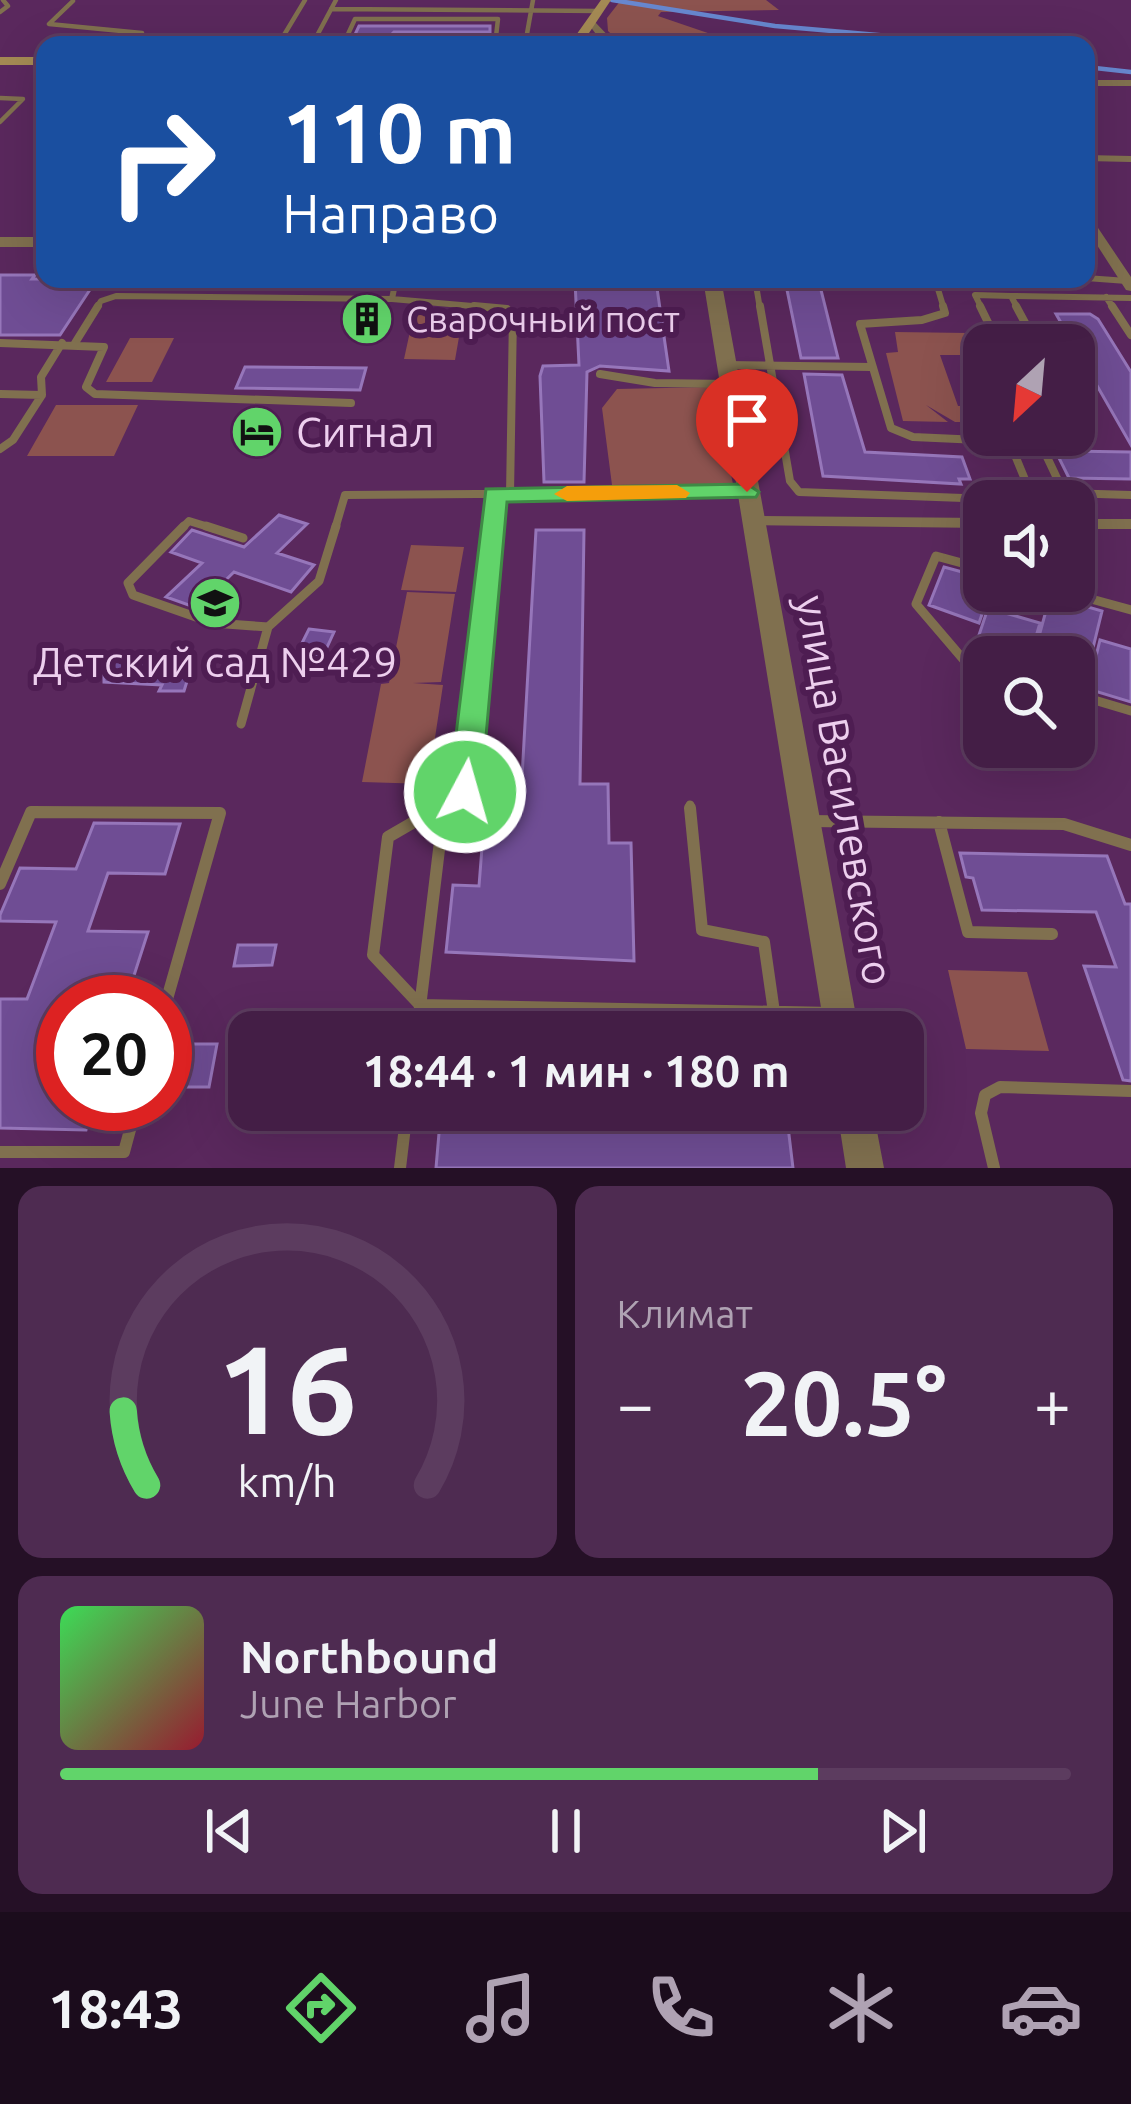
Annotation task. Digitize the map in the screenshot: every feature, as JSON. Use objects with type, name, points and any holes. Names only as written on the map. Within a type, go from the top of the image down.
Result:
[{"type":"main road","points":[[582,36],[603,5]]},
{"type":"main road","points":[[0,61],[36,62]]},
{"type":"street","points":[[591,24],[602,36]]},
{"type":"street","points":[[1095,83],[1131,83]]},
{"type":"street","points":[[1095,158],[1131,159]]},
{"type":"street","points":[[1095,230],[1124,264],[1129,284]]},
{"type":"street","points":[[0,242],[36,242]]},
{"type":"street","name":"улица Василевского","points":[[714,288],[838,1011]]},
{"type":"street","points":[[752,521],[963,523]]},
{"type":"street","points":[[1095,524],[1131,524]]},
{"type":"street","points":[[859,1131],[865,1168]]},
{"type":"lane","points":[[0,13],[8,5],[3,0]]},
{"type":"lane","points":[[283,36],[305,0]]},
{"type":"lane","points":[[317,36],[335,0]]},
{"type":"lane","points":[[429,10],[433,0]]},
{"type":"lane","points":[[527,36],[533,0]]},
{"type":"lane","points":[[73,1],[50,24],[142,33],[138,36]]},
{"type":"lane","points":[[331,9],[531,10],[603,5]]},
{"type":"lane","points":[[347,36],[355,19],[498,19],[496,36]]},
{"type":"lane","points":[[396,36],[398,27]]},
{"type":"lane","points":[[446,36],[448,28]]},
{"type":"lane","points":[[0,98],[22,99],[0,122]]},
{"type":"lane","points":[[1095,279],[1129,284]]},
{"type":"lane","points":[[392,298],[394,288]]},
{"type":"lane","points":[[756,288],[790,481],[800,492],[963,499]]},
{"type":"lane","points":[[938,288],[945,313],[922,320],[860,324],[890,428],[913,437],[1002,441],[1012,448],[1025,480]]},
{"type":"lane","points":[[989,324],[976,295],[1131,298]]},
{"type":"lane","points":[[76,344],[101,301],[116,296],[392,298],[494,305],[513,315],[503,494],[465,792],[388,837],[373,955],[420,1005],[723,1011]]},
{"type":"lane","points":[[1011,296],[1026,324]]},
{"type":"lane","points":[[1106,297],[1131,335]]},
{"type":"lane","points":[[0,357],[5,343],[104,347],[86,386],[95,394],[351,403]]},
{"type":"lane","points":[[0,448],[14,440],[42,395],[41,377],[62,344]]},
{"type":"lane","points":[[600,374],[655,382],[769,366],[872,367]]},
{"type":"lane","points":[[0,394],[42,395]]},
{"type":"lane","points":[[241,724],[268,627],[319,580],[345,495],[747,492]]},
{"type":"lane","points":[[1095,494],[1131,495]]},
{"type":"lane","points":[[243,538],[189,521],[128,583],[133,595],[213,623],[268,627]]},
{"type":"lane","points":[[963,563],[936,556],[916,604],[963,659]]},
{"type":"lane","points":[[1095,600],[1131,610]]},
{"type":"lane","points":[[1095,700],[1131,711]]},
{"type":"lane","points":[[690,805],[702,930],[764,942],[774,1011]]},
{"type":"lane","points":[[0,884],[31,812],[220,813],[174,975]]},
{"type":"lane","points":[[804,820],[1064,824],[1131,845]]},
{"type":"lane","points":[[939,822],[968,932],[1052,934]]},
{"type":"lane","points":[[419,1011],[441,833]]},
{"type":"lane","points":[[994,1168],[981,1113],[985,1095],[1000,1087],[1131,1091]]},
{"type":"lane","points":[[0,1152],[67,1160],[124,1152],[130,1131]]},
{"type":"lane","points":[[400,1168],[404,1131]]},
{"type":"shaded area","points":[[621,0],[766,0],[779,10],[661,12],[658,16],[717,36],[613,36],[607,18]]},
{"type":"shaded area","points":[[414,313],[463,314],[455,360],[404,359]]},
{"type":"shaded area","points":[[895,332],[963,333],[963,355],[940,355],[958,406],[963,406],[963,422],[926,405],[948,422],[903,421],[886,353],[898,352]]},
{"type":"shaded area","points":[[130,338],[174,338],[152,382],[106,382]]},
{"type":"shaded area","points":[[713,387],[733,484],[612,485],[602,408],[617,389]]},
{"type":"shaded area","points":[[56,405],[138,405],[114,456],[27,456]]},
{"type":"shaded area","points":[[411,545],[464,547],[456,592],[401,590]]},
{"type":"shaded area","points":[[407,592],[455,594],[441,682],[413,683],[443,685],[428,784],[362,782],[381,684],[389,683]]},
{"type":"shaded area","points":[[948,970],[1027,972],[1049,1051],[966,1049]]},
{"type":"building","points":[[359,26],[490,26],[490,32],[354,36]]},
{"type":"building","points":[[0,275],[35,275],[36,288],[91,288],[60,335],[0,335]]},
{"type":"building","points":[[575,288],[657,288],[669,371],[600,366],[587,372],[584,482],[544,482],[540,376],[543,366],[579,365]]},
{"type":"building","points":[[787,288],[820,288],[838,358],[801,358]]},
{"type":"building","points":[[1056,314],[1090,314],[1098,319],[1131,372],[1131,445],[1095,382],[1095,324],[1062,324]]},
{"type":"building","points":[[245,367],[366,368],[360,390],[236,388]]},
{"type":"building","points":[[804,374],[842,375],[865,452],[962,457],[970,479],[959,479],[961,484],[823,476]]},
{"type":"building","points":[[1131,452],[1131,479],[1069,478],[1058,456]]},
{"type":"building","points":[[279,515],[307,524],[277,553],[314,565],[291,592],[234,572],[197,608],[166,597],[202,563],[171,552],[192,530],[244,547]]},
{"type":"building","points":[[536,530],[584,530],[580,784],[608,784],[609,843],[631,843],[634,961],[446,952],[453,885],[479,886],[485,809],[522,777]]},
{"type":"building","points":[[944,567],[963,572],[963,612],[983,612],[979,623],[929,605]]},
{"type":"building","points":[[1102,611],[1095,640],[1095,636],[1039,636],[1046,612]]},
{"type":"building","points":[[987,612],[1040,623],[1036,636],[979,636]]},
{"type":"building","points":[[309,629],[334,632],[323,656],[297,653]]},
{"type":"building","points":[[1100,640],[1131,649],[1131,702],[1095,691]]},
{"type":"building","points":[[116,661],[192,665],[184,691],[159,691],[162,685],[104,682],[104,665]]},
{"type":"building","points":[[94,823],[180,824],[165,874],[108,873],[88,931],[148,932],[134,975],[36,975],[56,922],[0,921],[20,868],[76,869]]},
{"type":"building","points":[[960,853],[1107,856],[1125,904],[1131,904],[1131,1081],[1123,1080],[1084,966],[1116,967],[1096,912],[982,910]]},
{"type":"building","points":[[238,945],[276,945],[272,965],[234,966]]},
{"type":"building","points":[[36,975],[36,1129],[0,1128],[0,999],[27,999]]},
{"type":"building","points":[[193,1044],[217,1044],[209,1087],[192,1087]]},
{"type":"building","points":[[439,1131],[789,1131],[793,1168],[436,1168]]},
{"type":"waterway","points":[[612,0],[775,26],[889,36]]},
{"type":"waterway","points":[[1095,68],[1131,72]]},
{"type":"slow traffic","points":[[567,494],[677,493]]},
{"type":"place","name":"Сварочный пост","points":[[367,319]]},
{"type":"place","name":"Сигнал","points":[[257,432]]},
{"type":"place","name":"Детский сад №429","points":[[215,603]]},
{"type":"route","points":[[465,792],[495,494],[747,492]]}]
